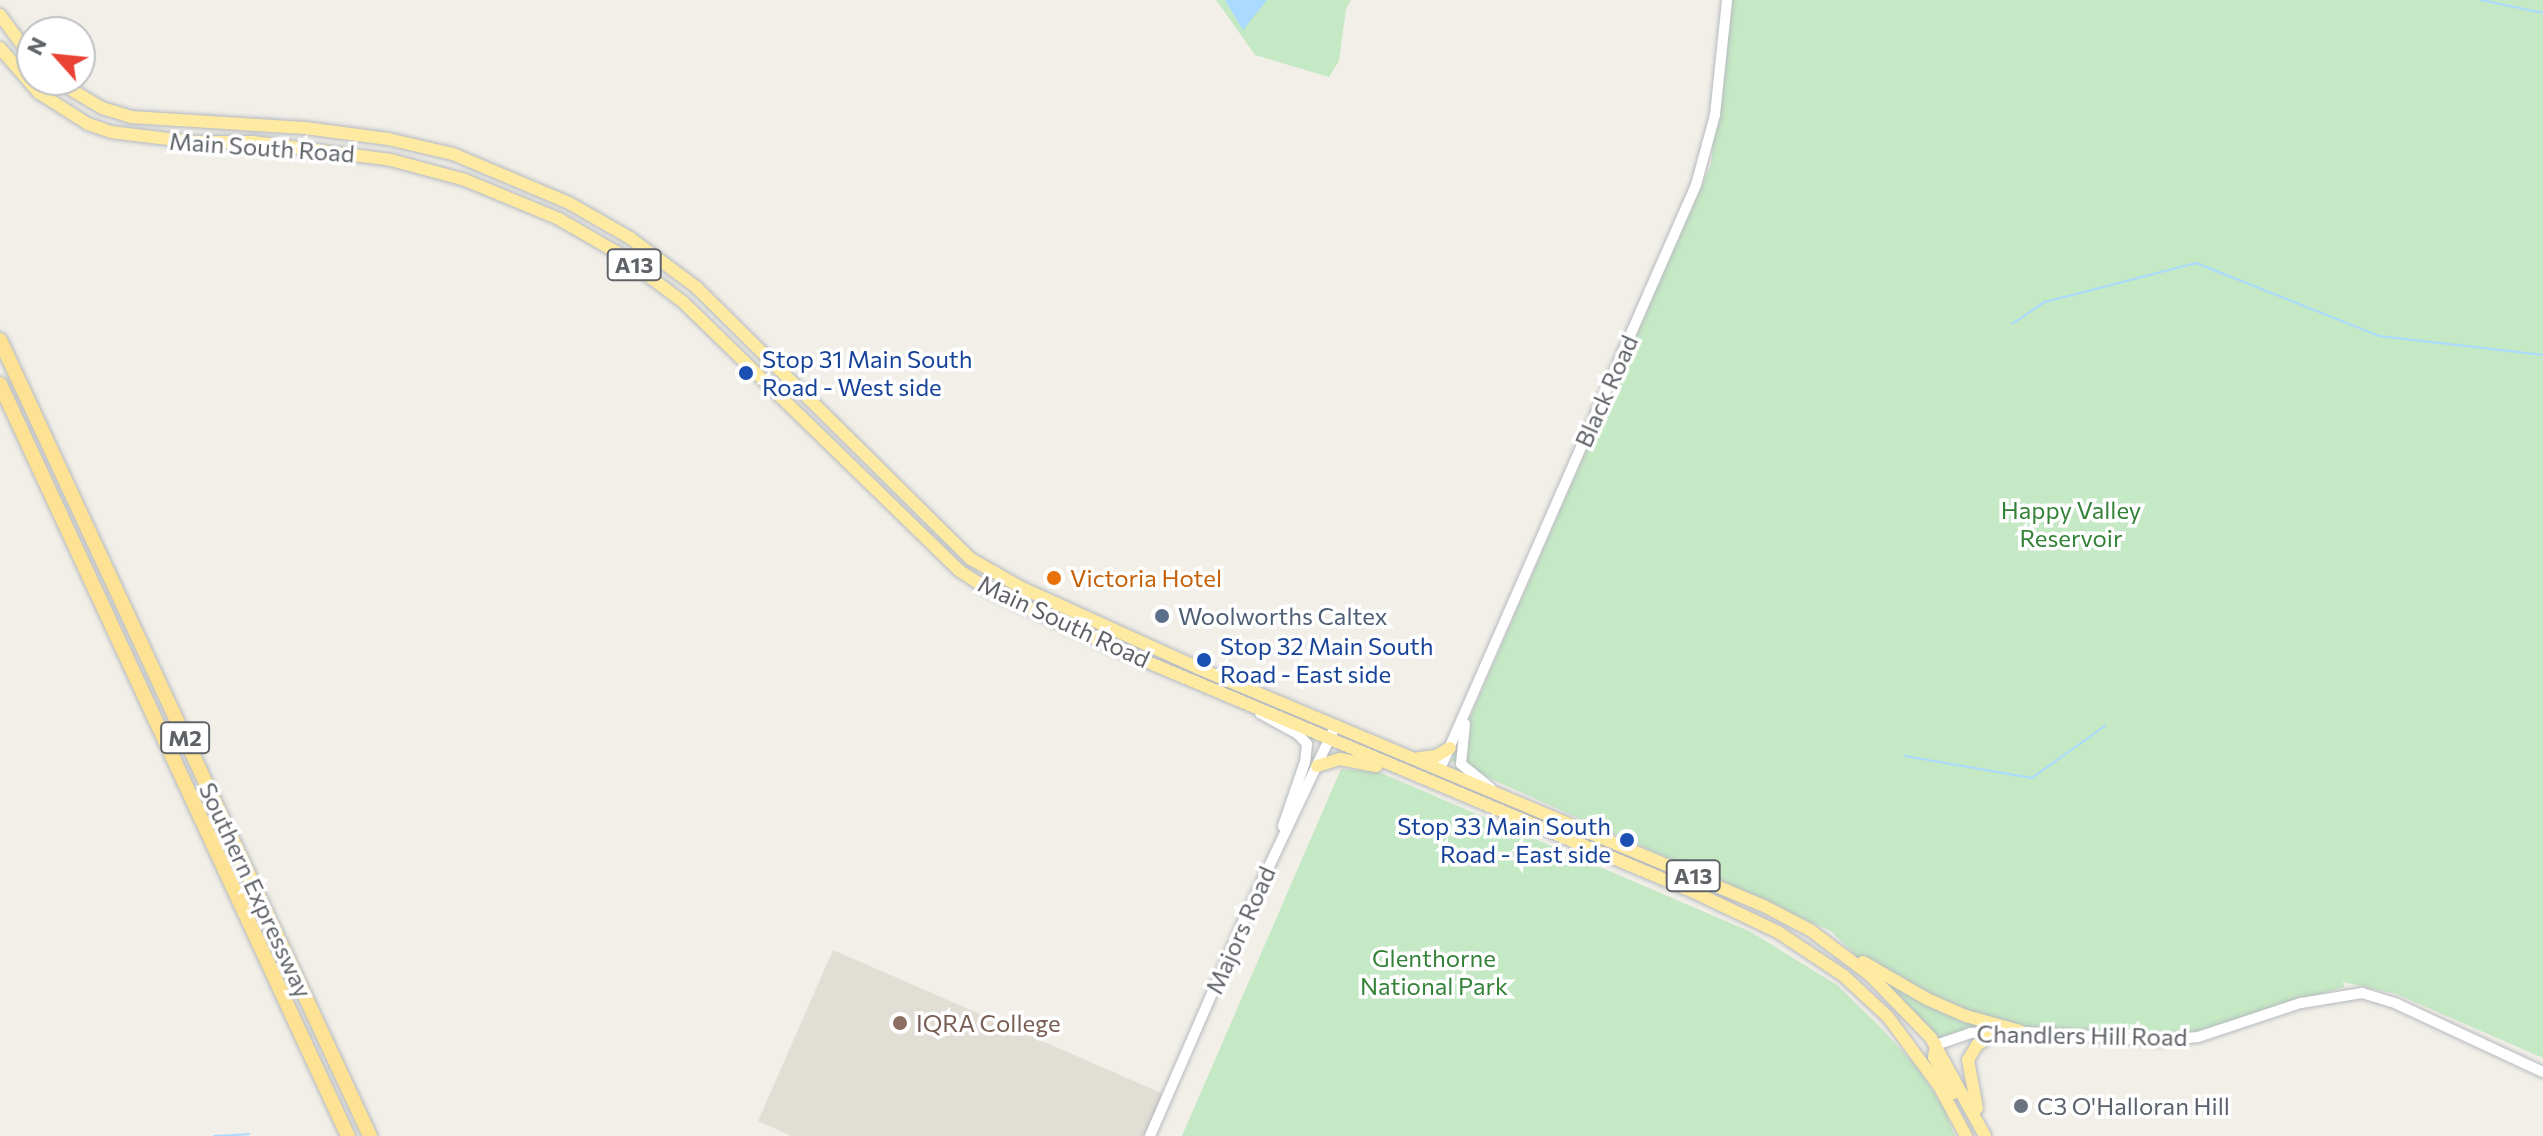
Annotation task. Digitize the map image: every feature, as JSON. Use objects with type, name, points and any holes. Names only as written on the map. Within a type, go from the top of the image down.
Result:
[{"type":"highway","points":[[0,15],[16,36]]},
{"type":"highway","name":"Main South Road","points":[[0,48],[39,93],[88,124],[127,136],[192,142],[253,142],[342,151],[455,177],[559,219],[618,253],[683,302],[935,551],[989,590],[1414,775],[1694,892],[1778,932],[1844,976],[1888,1017],[1915,1049],[1967,1136]]},
{"type":"highway","name":"Main South Road","points":[[81,96],[131,117],[305,128],[388,139],[453,154],[569,203],[630,238],[696,287],[971,559],[997,575],[1198,668],[1764,906],[1832,945],[1882,985],[1936,1045],[1985,1136]]},
{"type":"highway","points":[[683,302],[696,287]]},
{"type":"highway","name":"Southern Expressway","points":[[0,340],[370,1136]]},
{"type":"highway","name":"Southern Expressway","points":[[0,384],[348,1136]]},
{"type":"highway","points":[[997,575],[996,585],[1049,612],[1057,622]]},
{"type":"highway","points":[[1416,759],[1436,756],[1450,748]]},
{"type":"highway","name":"A13","points":[[1317,766],[1340,759],[1414,775]]},
{"type":"highway","points":[[1434,783],[1440,769]]},
{"type":"highway","points":[[1832,945],[1927,999],[1966,1016],[2020,1031]]},
{"type":"highway","points":[[1979,1123],[1968,1060],[1977,1045],[1997,1031]]},
{"type":"highway","points":[[1915,1049],[1936,1045],[1934,1057],[1962,1110],[1967,1136]]},
{"type":"main road","name":"Black Road","points":[[1440,769],[1696,185],[1715,115],[1727,0]]},
{"type":"main road","name":"A13","points":[[1247,703],[1270,721],[1298,734],[1307,744],[1305,762],[1291,796],[1277,848]]},
{"type":"main road","name":"A13","points":[[1467,710],[1459,754],[1461,764],[1498,794]]},
{"type":"main road","name":"Majors Road","points":[[1150,1136],[1277,848],[1336,725]]},
{"type":"main road","name":"Chandlers Hill Road","points":[[1936,1045],[1970,1033],[1997,1031],[2157,1041],[2198,1037],[2301,1003],[2362,993],[2397,1004],[2543,1072]]},
{"type":"shaded area","name":"IQRA College","points":[[833,950],[1166,1095],[1148,1136],[791,1136],[758,1121]]},
{"type":"green space","points":[[1216,0],[1351,0],[1346,9],[1339,61],[1329,77],[1255,55]]},
{"type":"green space","name":"Happy Valley Reservoir","points":[[1726,0],[2543,0],[2543,1058],[2396,994],[2343,982],[2344,987],[2178,1037],[1978,1026],[1939,1038],[1831,931],[1451,761],[1711,164]]},
{"type":"green space","name":"Glenthorne National Park","points":[[1341,769],[1379,772],[1751,932],[1837,985],[1879,1026],[1916,1066],[1943,1106],[1955,1136],[1182,1136]]},
{"type":"water","points":[[1225,0],[1267,0],[1243,30]]},
{"type":"waterway","points":[[2481,0],[2543,13]]},
{"type":"waterway","points":[[2012,324],[2045,302],[2196,263],[2379,336],[2543,355]]},
{"type":"waterway","points":[[1905,756],[2032,778],[2105,726]]},
{"type":"waterway","points":[[214,1136],[249,1134]]},
{"type":"place","name":"Stop 31 Main South Road - West side","points":[[746,373]]},
{"type":"place","name":"Victoria Hotel","points":[[1054,578]]},
{"type":"place","name":"Woolworths Caltex","points":[[1162,616]]},
{"type":"place","name":"Stop 32 Main South Road - East side","points":[[1204,660]]},
{"type":"place","name":"Stop 33 Main South Road - East side","points":[[1627,840]]},
{"type":"place","name":"IQRA College","points":[[900,1023]]},
{"type":"place","name":"C3 O'Halloran Hill","points":[[2021,1106]]}]
